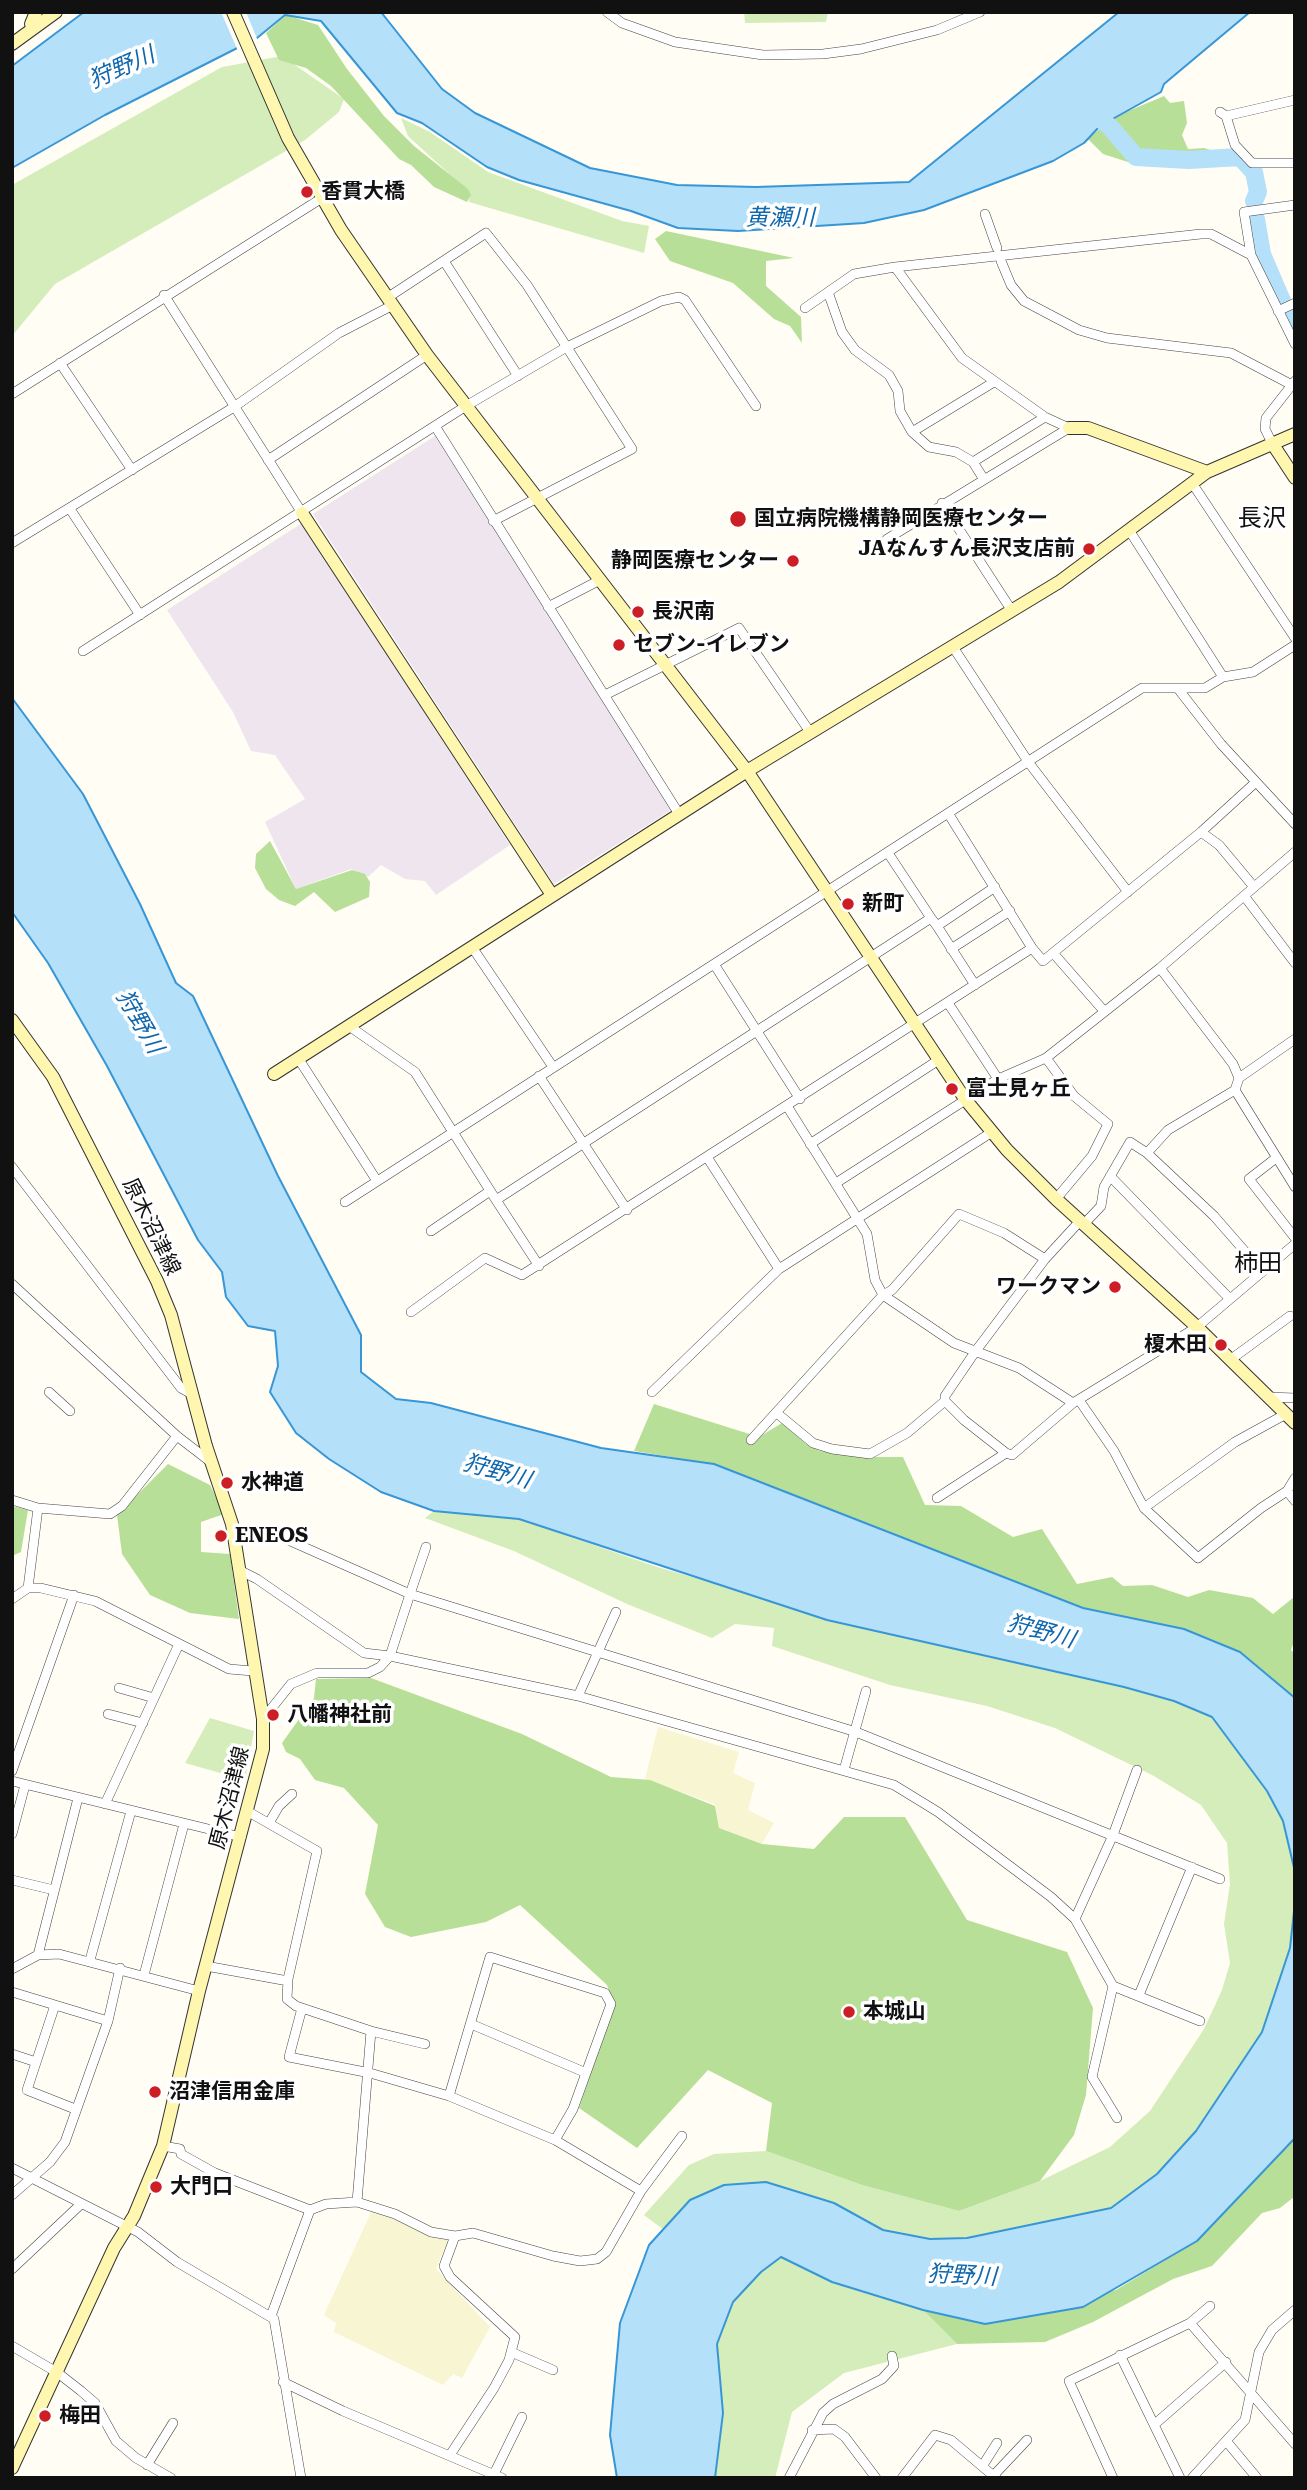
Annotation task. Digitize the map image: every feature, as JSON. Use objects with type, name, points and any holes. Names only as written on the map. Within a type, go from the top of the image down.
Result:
[{"type":"street","points":[[12,44],[33,18],[42,12]]},
{"type":"street","points":[[12,44],[56,12]]},
{"type":"street","points":[[233,12],[288,138],[322,198],[390,301],[534,499],[747,771],[913,1025],[965,1099],[992,1132],[1056,1199],[1197,1328],[1290,1419],[1236,1442],[1144,1508]]},
{"type":"street","points":[[607,12],[622,23],[675,42],[763,55],[823,54],[861,49],[937,30],[981,12]]},
{"type":"street","points":[[1295,100],[1223,114],[1235,145],[1252,163],[1295,163]]},
{"type":"street","points":[[12,394],[164,295],[322,198]]},
{"type":"street","points":[[1295,205],[1244,212],[1251,255],[1295,344]]},
{"type":"street","points":[[985,214],[997,248]]},
{"type":"street","points":[[12,543],[234,407],[486,233],[527,285],[632,449],[493,521]]},
{"type":"street","points":[[805,308],[855,274],[895,267],[1201,234],[1211,234],[1251,255]]},
{"type":"street","points":[[444,261],[518,376]]},
{"type":"street","points":[[1001,261],[1011,285],[1024,301],[1079,330],[1107,338],[1231,353],[1293,383],[1266,418],[1265,429],[1295,478]]},
{"type":"street","points":[[895,267],[962,358],[1045,417],[1069,428],[1088,428],[1207,472]]},
{"type":"street","points":[[828,292],[842,332],[855,350],[883,370],[894,383],[898,391],[900,411],[912,432],[929,447],[956,452],[972,462],[983,478]]},
{"type":"street","points":[[164,295],[302,513],[552,895]]},
{"type":"street","points":[[83,651],[466,406],[565,348],[661,301],[679,297],[692,309],[756,406]]},
{"type":"street","points":[[1278,311],[1295,303]]},
{"type":"street","points":[[268,460],[427,355]]},
{"type":"street","points":[[60,363],[132,470]]},
{"type":"street","points":[[912,432],[994,382]]},
{"type":"street","points":[[972,462],[1045,417]]},
{"type":"street","points":[[435,426],[679,814]]},
{"type":"street","points":[[887,539],[1069,428]]},
{"type":"street","points":[[274,1074],[747,771],[1059,582],[1207,472],[1295,434]]},
{"type":"street","points":[[1192,483],[1295,638]]},
{"type":"street","points":[[942,503],[1012,611]]},
{"type":"street","points":[[70,509],[140,615]]},
{"type":"street","points":[[1129,530],[1223,677]]},
{"type":"street","points":[[548,607],[598,581]]},
{"type":"street","points":[[605,695],[739,628],[810,732]]},
{"type":"street","points":[[345,1202],[1142,688],[1205,688],[1223,677],[1253,672],[1295,645]]},
{"type":"street","points":[[953,647],[1029,763],[1128,892]]},
{"type":"street","points":[[1179,690],[1295,824]]},
{"type":"street","points":[[948,813],[1032,948],[1043,961],[1202,832],[1256,782]]},
{"type":"street","points":[[1202,832],[1219,845],[1254,887]]},
{"type":"street","points":[[836,1183],[998,1079],[1046,1058],[1160,968],[1295,852]]},
{"type":"street","points":[[888,853],[975,985]]},
{"type":"street","points":[[431,1231],[584,1143],[870,959],[995,887]]},
{"type":"street","points":[[1245,897],[1295,964]]},
{"type":"street","points":[[951,949],[1010,911]]},
{"type":"street","points":[[472,947],[553,1067]]},
{"type":"street","points":[[411,1312],[485,1258],[522,1275],[538,1266],[1032,948]]},
{"type":"street","points":[[1054,954],[1104,1011]]},
{"type":"street","points":[[714,964],[800,1099]]},
{"type":"street","points":[[1160,968],[1233,1064],[1239,1078]]},
{"type":"street","points":[[948,1003],[998,1079]]},
{"type":"street","name":"原木沼津線","points":[[12,1020],[52,1077],[157,1280],[171,1315],[232,1524],[253,1671],[263,1719],[263,1749],[199,1991],[163,2146],[129,2227],[114,2248],[12,2468]]},
{"type":"street","points":[[349,1026],[415,1072],[538,1266]]},
{"type":"street","points":[[1147,1153],[1168,1130],[1235,1090],[1239,1078],[1295,1039]]},
{"type":"street","points":[[298,1058],[377,1181]]},
{"type":"street","points":[[1046,1058],[1074,1097],[1108,1124],[1092,1156],[1056,1199]]},
{"type":"street","points":[[810,1144],[937,1061]]},
{"type":"street","points":[[539,1076],[627,1210]]},
{"type":"street","points":[[1235,1090],[1295,1187]]},
{"type":"street","points":[[787,1106],[867,1234],[875,1280],[883,1295],[954,1343],[1019,1368],[1076,1402],[1114,1451],[1144,1508],[1198,1558],[1287,1491],[1295,1478]]},
{"type":"street","points":[[652,1392],[779,1269],[992,1132]]},
{"type":"street","points":[[1262,1271],[1214,1216],[1147,1153],[1130,1142],[1104,1187],[1101,1206],[1045,1259],[975,1352],[945,1396],[946,1401],[964,1420],[1012,1455],[1076,1402],[1197,1328],[1295,1244]]},
{"type":"street","points":[[707,1157],[779,1269]]},
{"type":"street","points":[[1276,1158],[1249,1179],[1295,1238]]},
{"type":"street","points":[[12,1167],[181,1388],[192,1394]]},
{"type":"street","points":[[1110,1176],[1230,1299]]},
{"type":"street","points":[[751,1440],[778,1414],[959,1214],[1004,1233],[1045,1259]]},
{"type":"street","points":[[12,1284],[177,1436],[214,1464]]},
{"type":"street","points":[[1230,1360],[1290,1316]]},
{"type":"street","points":[[49,1392],[71,1411]]},
{"type":"street","points":[[1269,1397],[1295,1398]]},
{"type":"street","points":[[778,1414],[813,1443],[870,1454],[907,1433],[946,1401]]},
{"type":"street","points":[[12,1500],[38,1508],[110,1514],[122,1506],[177,1436]]},
{"type":"street","points":[[937,1498],[1006,1453]]},
{"type":"street","points":[[1287,1491],[1295,1501]]},
{"type":"street","points":[[28,1588],[38,1508]]},
{"type":"street","points":[[263,1529],[410,1594],[856,1731],[1220,1879]]},
{"type":"street","points":[[263,1719],[291,1684],[317,1673],[368,1673],[380,1667],[390,1657],[426,1547]]},
{"type":"street","points":[[239,1570],[257,1579],[363,1653],[578,1696],[844,1770],[907,1791],[1051,1897],[1075,1919],[1113,1986],[1092,2077],[1117,2118]]},
{"type":"street","points":[[12,1599],[28,1588],[75,1595],[95,1601],[229,1669],[253,1671]]},
{"type":"street","points":[[12,1771],[75,1595]]},
{"type":"street","points":[[578,1696],[616,1612]]},
{"type":"street","points":[[105,1804],[178,1644]]},
{"type":"street","points":[[119,1688],[154,1698]]},
{"type":"street","points":[[844,1770],[866,1692]]},
{"type":"street","points":[[108,1714],[143,1723]]},
{"type":"street","points":[[1075,1919],[1113,1835],[1137,1770]]},
{"type":"street","points":[[12,1781],[241,1838]]},
{"type":"street","points":[[12,1834],[25,1785]]},
{"type":"street","points":[[269,1824],[279,1806],[292,1794]]},
{"type":"street","points":[[38,1955],[78,1798]]},
{"type":"street","points":[[90,1960],[131,1811]]},
{"type":"street","points":[[247,1811],[317,1851],[288,1981],[287,1999],[302,2008],[371,2031],[425,2045]]},
{"type":"street","points":[[144,1975],[184,1824]]},
{"type":"street","points":[[1139,1994],[1192,1867]]},
{"type":"street","points":[[12,1880],[54,1890]]},
{"type":"street","points":[[12,1969],[38,1955],[59,1954],[90,1960],[199,1991]]},
{"type":"street","points":[[449,2096],[490,1957],[605,1993],[611,2004],[584,2072],[573,2109],[555,2140]]},
{"type":"street","points":[[206,1966],[288,1981]]},
{"type":"street","points":[[12,2195],[50,2162],[65,2141],[108,2021],[120,1968]]},
{"type":"street","points":[[1113,1986],[1139,1994],[1200,2021]]},
{"type":"street","points":[[12,1992],[108,2021]]},
{"type":"street","points":[[55,2005],[27,2090],[75,2109]]},
{"type":"street","points":[[302,2008],[289,2057],[370,2073],[449,2096],[555,2140],[640,2191]]},
{"type":"street","points":[[471,2024],[584,2072]]},
{"type":"street","points":[[357,2202],[370,2073],[371,2031]]},
{"type":"street","points":[[12,2054],[36,2062]]},
{"type":"street","points":[[163,2146],[180,2149],[181,2154],[215,2173],[310,2210],[326,2204],[357,2202],[395,2214],[431,2232],[455,2236],[473,2233],[580,2261],[597,2259],[606,2252],[640,2191],[682,2136]]},
{"type":"street","points":[[12,2168],[80,2205],[129,2227],[177,2262],[274,2319],[301,2478]]},
{"type":"street","points":[[12,2269],[80,2205]]},
{"type":"street","points":[[271,2316],[310,2210]]},
{"type":"street","points":[[450,2455],[494,2388],[515,2337],[450,2277],[444,2266],[455,2236]]},
{"type":"street","points":[[1113,2478],[1069,2381],[1190,2323],[1210,2306]]},
{"type":"street","points":[[1193,2478],[1245,2420],[1259,2352],[1272,2330],[1295,2310]]},
{"type":"street","points":[[1190,2323],[1293,2439]]},
{"type":"street","points":[[12,2346],[58,2373],[93,2401],[116,2441],[168,2477]]},
{"type":"street","points":[[511,2352],[553,2370]]},
{"type":"street","points":[[1120,2355],[1180,2478]]},
{"type":"street","points":[[789,2478],[812,2430],[834,2404],[882,2379],[894,2366],[892,2356]]},
{"type":"street","points":[[1155,2424],[1226,2362]]},
{"type":"street","points":[[283,2382],[344,2412],[498,2476],[522,2417]]},
{"type":"street","points":[[147,2465],[173,2423]]},
{"type":"street","points":[[812,2430],[834,2429],[845,2437],[876,2478]]},
{"type":"street","points":[[902,2478],[935,2435],[951,2440],[995,2477],[1027,2440]]},
{"type":"street","points":[[983,2465],[997,2442]]},
{"type":"street","points":[[1227,2442],[1257,2478]]},
{"type":"shaded area","points":[[435,436],[673,809],[554,884],[313,514]]},
{"type":"shaded area","points":[[302,523],[510,845],[436,895],[425,881],[405,879],[381,865],[368,877],[351,869],[296,889],[265,822],[305,799],[275,755],[251,751],[233,712],[167,610]]},
{"type":"shaded area","points":[[658,1727],[739,1752],[733,1773],[755,1783],[748,1810],[774,1823],[762,1844],[719,1828],[715,1804],[645,1779]]},
{"type":"shaded area","points":[[372,2210],[448,2240],[436,2269],[490,2327],[462,2378],[453,2374],[443,2385],[334,2332],[336,2323],[324,2315]]},
{"type":"green space","points":[[744,12],[828,12],[826,22],[745,23]]},
{"type":"green space","points":[[286,15],[318,25],[347,69],[384,116],[414,146],[468,189],[471,195],[467,202],[434,187],[411,165],[399,159],[331,86],[306,68],[279,60],[266,33]]},
{"type":"green space","points":[[282,56],[344,99],[339,112],[305,140],[55,284],[12,336],[12,185],[222,67]]},
{"type":"green space","points":[[1164,96],[1170,103],[1184,101],[1187,123],[1182,135],[1188,149],[1204,148],[1223,154],[1232,158],[1234,165],[1134,164],[1103,154],[1088,139],[1112,118]]},
{"type":"green space","points":[[401,118],[430,132],[488,172],[622,221],[649,226],[644,253],[469,202],[470,193],[408,136]]},
{"type":"green space","points":[[666,231],[794,258],[766,261],[766,286],[801,317],[802,343],[790,326],[774,319],[733,283],[670,261],[655,239]]},
{"type":"green space","points":[[270,841],[296,889],[352,870],[365,874],[370,882],[369,897],[335,912],[314,892],[295,906],[279,900],[266,889],[255,868],[256,854]]},
{"type":"green space","points":[[654,1404],[759,1437],[782,1423],[806,1444],[820,1451],[868,1457],[903,1457],[925,1505],[961,1506],[1013,1537],[1042,1529],[1077,1584],[1112,1577],[1123,1586],[1152,1585],[1188,1597],[1209,1590],[1253,1598],[1273,1614],[1294,1597],[1295,1639],[1291,1650],[1295,1654],[1295,1698],[1240,1652],[1211,1639],[1184,1629],[1083,1608],[714,1464],[634,1451]]},
{"type":"green space","points":[[168,1464],[210,1485],[224,1514],[201,1522],[201,1552],[230,1554],[239,1619],[190,1613],[150,1595],[122,1554],[117,1515]]},
{"type":"green space","points":[[12,1506],[28,1510],[21,1552],[12,1556]]},
{"type":"green space","points":[[434,1511],[519,1519],[657,1567],[759,1596],[1124,1687],[1174,1701],[1212,1718],[1267,1791],[1283,1821],[1295,1872],[1295,1902],[1290,1948],[1262,2032],[1196,2131],[1157,2174],[1111,2208],[967,2238],[930,2239],[901,2235],[883,2230],[834,2203],[724,2185],[691,2200],[664,2230],[644,2215],[689,2165],[714,2154],[766,2151],[862,2185],[959,2211],[1040,2181],[1110,2147],[1150,2111],[1204,2029],[1222,1990],[1230,1963],[1224,1924],[1230,1884],[1227,1843],[1201,1805],[1154,1776],[1055,1728],[987,1706],[890,1685],[772,1646],[774,1628],[735,1624],[712,1638],[627,1604],[514,1551],[425,1518]]},
{"type":"green space","points":[[371,1678],[522,1734],[611,1777],[650,1780],[715,1806],[719,1828],[762,1844],[814,1849],[844,1817],[905,1817],[967,1920],[1067,1952],[1093,2008],[1086,2095],[1074,2135],[1040,2181],[959,2211],[862,2185],[766,2151],[772,2103],[708,2070],[637,2148],[579,2108],[614,2006],[607,1985],[520,1905],[486,1922],[411,1937],[385,1927],[365,1894],[378,1825],[344,1788],[315,1780],[300,1759],[286,1752],[282,1743],[314,1698],[316,1679]]},
{"type":"green space","points":[[210,1718],[254,1731],[245,1780],[185,1763]]},
{"type":"green space","points":[[1295,2138],[1294,2197],[1280,2208],[1262,2213],[1212,2266],[1173,2279],[1093,2322],[1045,2342],[957,2344],[923,2310],[985,2324],[1116,2290],[1197,2241]]},
{"type":"green space","points":[[781,2257],[832,2282],[923,2310],[957,2344],[844,2373],[792,2412],[775,2478],[715,2478],[723,2413],[717,2345],[733,2302],[761,2272]]},
{"type":"water","points":[[84,12],[381,12],[442,89],[475,113],[590,168],[677,185],[756,187],[909,182],[1119,12],[1250,12],[1164,84],[1161,92],[1100,126],[1084,143],[1053,161],[924,210],[864,223],[738,231],[678,228],[631,211],[519,180],[487,167],[422,123],[397,113],[321,21],[285,15],[257,38],[105,115],[12,168],[12,66]]},
{"type":"water","name":"狩野川","points":[[12,698],[83,794],[140,904],[176,983],[193,996],[278,1176],[361,1335],[361,1372],[396,1399],[431,1403],[601,1448],[714,1464],[1083,1608],[1184,1629],[1240,1652],[1295,1698],[1295,1872],[1283,1821],[1267,1791],[1212,1717],[1174,1701],[1124,1687],[827,1620],[519,1519],[434,1511],[381,1492],[329,1459],[296,1433],[270,1392],[278,1366],[275,1331],[248,1326],[226,1297],[222,1272],[198,1240],[107,1066],[48,963],[12,912]]},
{"type":"water","name":"狩野川","points":[[1295,1902],[1295,2138],[1197,2241],[1083,2307],[985,2324],[923,2310],[832,2282],[781,2257],[761,2272],[733,2302],[717,2344],[723,2413],[715,2478],[617,2478],[610,2435],[620,2323],[649,2245],[690,2200],[724,2185],[766,2182],[834,2203],[883,2230],[930,2239],[967,2238],[1111,2208],[1157,2174],[1196,2131],[1262,2032],[1290,1948]]},
{"type":"pier","points":[[221,12],[246,12],[258,41],[238,51]]},
{"type":"waterway","points":[[1089,109],[1110,127],[1136,157],[1189,160],[1240,157],[1254,172],[1258,192],[1254,201]]},
{"type":"waterway","points":[[1256,219],[1262,254],[1282,301]]},
{"type":"waterway","points":[[1288,311],[1295,325]]},
{"type":"place","name":"香貫大橋","points":[[307,192]]},
{"type":"place","name":"国立病院機構静岡医療センター","points":[[738,519]]},
{"type":"place","name":"JAなんすん長沢支店前","points":[[1089,549]]},
{"type":"place","name":"静岡医療センター","points":[[793,561]]},
{"type":"place","name":"長沢南","points":[[638,612]]},
{"type":"place","name":"セブン-イレブン","points":[[619,645]]},
{"type":"place","name":"新町","points":[[848,904]]},
{"type":"place","name":"富士見ヶ丘","points":[[952,1089]]},
{"type":"place","name":"ワークマン","points":[[1115,1287]]},
{"type":"place","name":"榎木田","points":[[1221,1345]]},
{"type":"place","name":"水神道","points":[[227,1483]]},
{"type":"place","name":"ENEOS","points":[[221,1536]]},
{"type":"place","name":"八幡神社前","points":[[273,1715]]},
{"type":"place","name":"本城山","points":[[849,2012]]},
{"type":"place","name":"沼津信用金庫","points":[[155,2092]]},
{"type":"place","name":"大門口","points":[[156,2187]]},
{"type":"place","name":"梅田","points":[[45,2416]]},
{"type":"district","name":"長沢","points":[[1262,519]]},
{"type":"district","name":"柿田","points":[[1258,1264]]},
{"type":"water label","name":"黄瀬川","points":[[780,218]]}]
